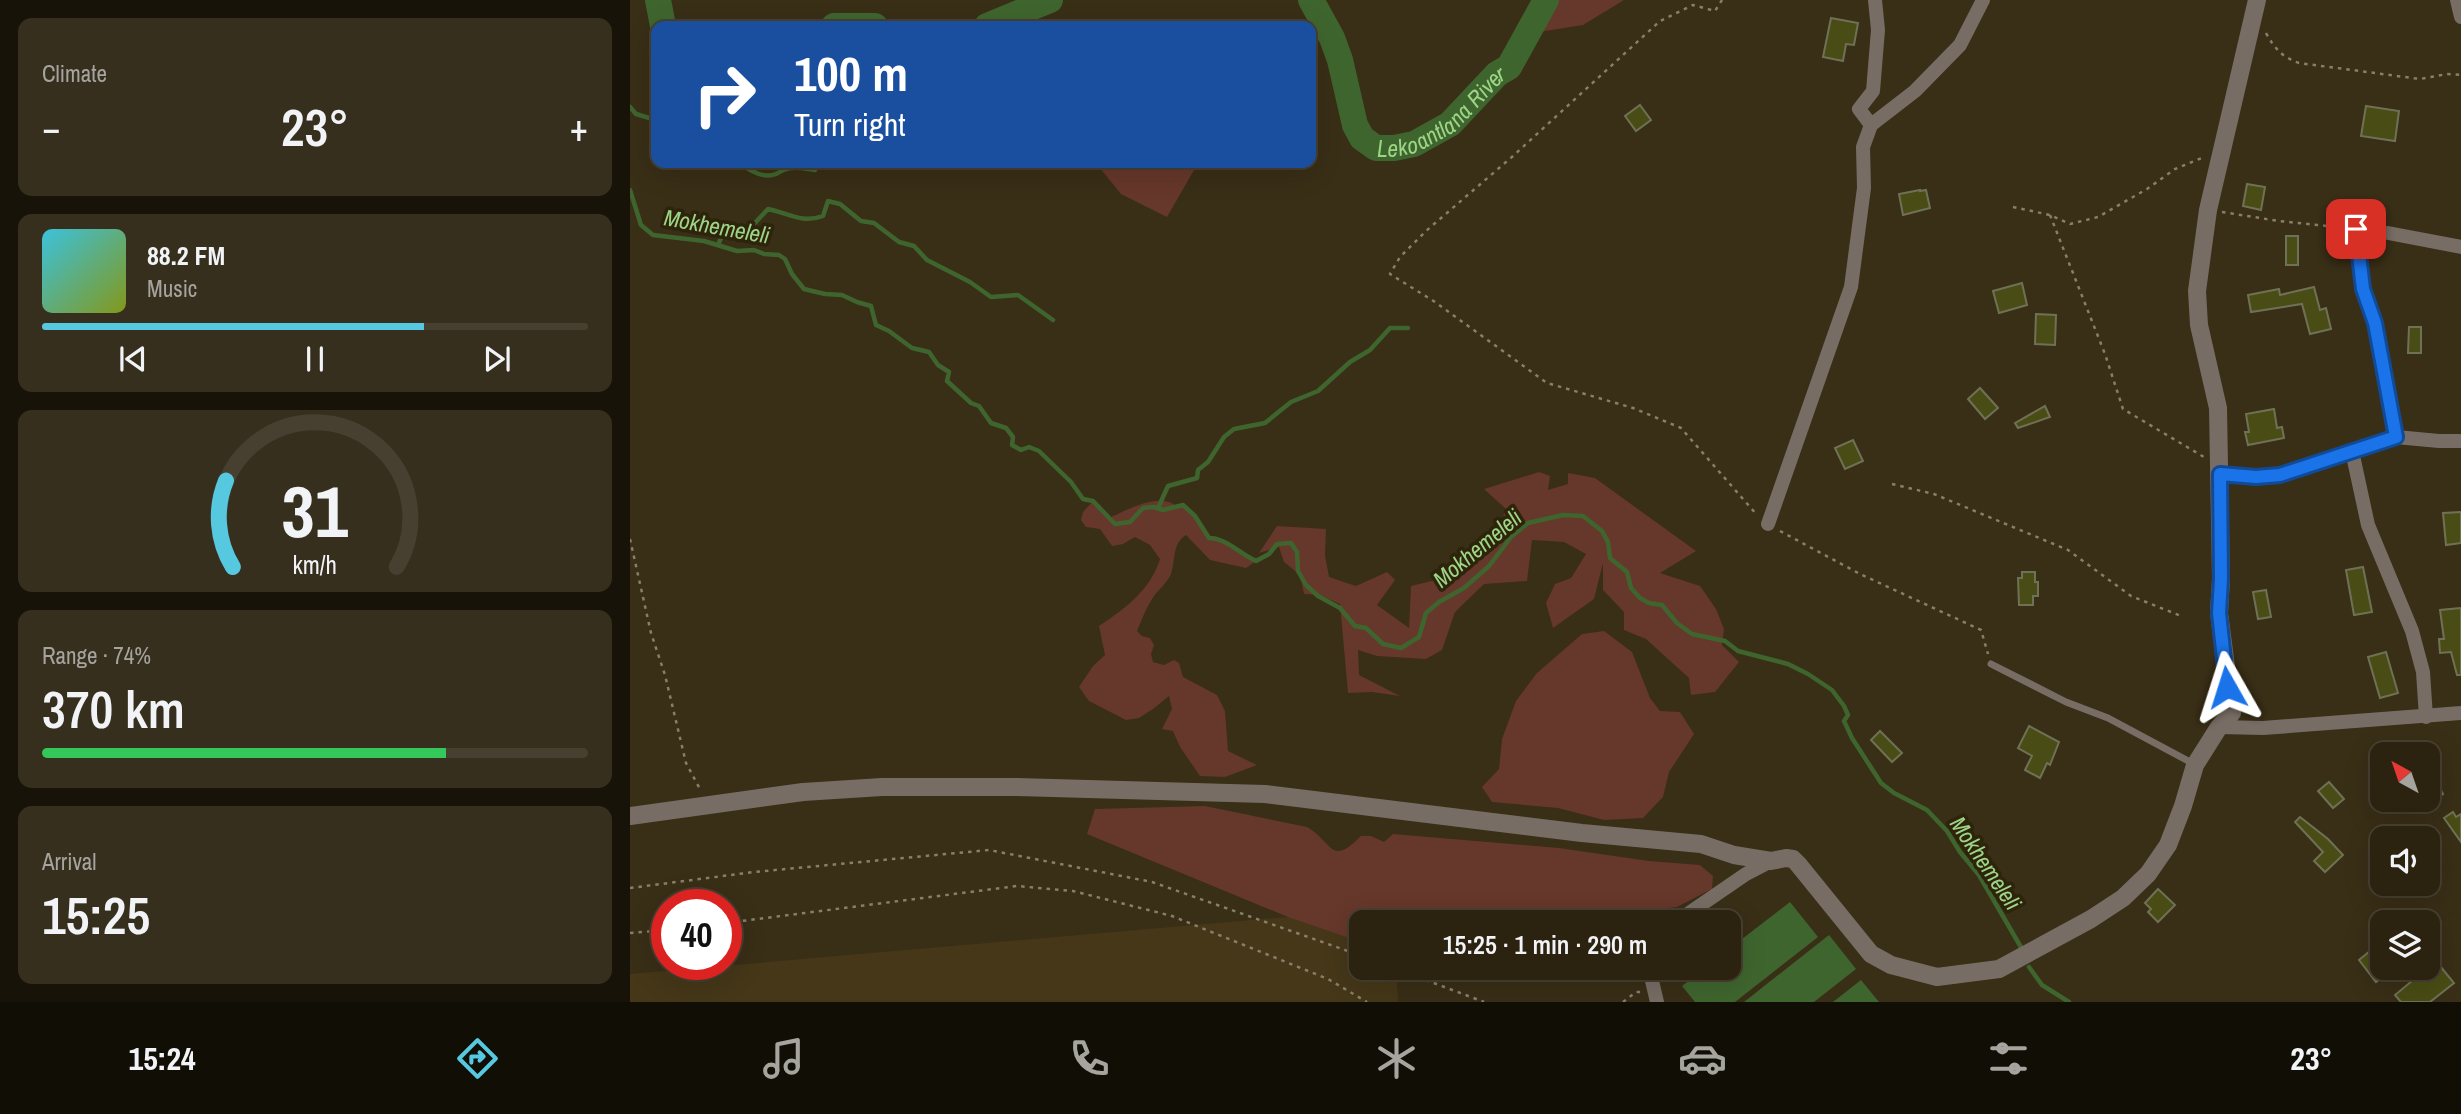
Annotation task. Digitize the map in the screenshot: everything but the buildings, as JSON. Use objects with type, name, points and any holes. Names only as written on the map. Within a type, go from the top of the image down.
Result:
[{"type":"street","points":[[1871,125],[1859,109],[1873,91],[1878,30],[1875,0]]},
{"type":"street","points":[[1769,524],[1851,286],[1864,188],[1863,147],[1871,125],[1915,91],[1960,45],[1983,0]]},
{"type":"street","points":[[1694,910],[1746,874],[1771,861],[1793,859],[1871,954],[1891,965],[1937,977],[1963,975],[2000,969],[2102,912],[2123,898],[2148,874],[2168,845],[2195,765],[2219,727],[2232,713],[2219,613],[2221,579],[2218,408],[2199,326],[2197,291],[2218,160],[2257,0]]},
{"type":"street","points":[[2457,0],[2461,17]]},
{"type":"street","points":[[2389,233],[2461,247]]},
{"type":"street","points":[[2220,469],[2256,477],[2280,475],[2396,437],[2461,441]]},
{"type":"street","points":[[2352,452],[2368,525],[2412,631],[2423,672],[2426,717]]},
{"type":"street","points":[[2219,727],[2263,728],[2461,713]]},
{"type":"street","points":[[630,816],[803,792],[882,787],[1017,787],[1265,794],[1582,833],[1701,844],[1734,855],[1771,861]]},
{"type":"street","points":[[1734,855],[1746,874]]},
{"type":"lane","points":[[2356,229],[2363,289],[2375,323],[2396,437]]},
{"type":"lane","points":[[1991,664],[2066,702],[2108,718],[2195,765]]},
{"type":"path","points":[[1722,0],[1715,11],[1693,5],[1660,21],[1513,156],[1426,231],[1401,257],[1390,274],[1435,302],[1547,383],[1633,408],[1681,428],[1749,508],[1769,524],[1860,574],[1981,630],[1991,664]]},
{"type":"path","points":[[2249,29],[2266,33],[2273,47],[2284,57],[2299,63],[2420,79],[2447,74],[2461,75]]},
{"type":"path","points":[[2013,207],[2050,215],[2070,224],[2098,217],[2147,190],[2175,169],[2207,156],[2218,160]]},
{"type":"path","points":[[2208,210],[2356,229]]},
{"type":"path","points":[[2050,215],[2105,354],[2123,409],[2220,469]]},
{"type":"path","points":[[1892,484],[1934,495],[2068,550],[2131,596],[2181,616]]},
{"type":"path","points":[[630,539],[685,763],[709,805]]},
{"type":"path","points":[[630,888],[754,872],[989,849],[1152,882],[1349,951]]},
{"type":"path","points":[[742,921],[1017,886],[1073,891],[1172,916],[1328,979],[1367,1002]]},
{"type":"path","points":[[630,933],[651,931]]},
{"type":"path","points":[[1426,980],[1484,1002]]},
{"type":"path","points":[[1623,1002],[1636,992],[1656,996]]},
{"type":"shaded area","points":[[1550,0],[1624,0],[1583,25],[1539,32]]},
{"type":"shaded area","points":[[1100,168],[1195,168],[1167,217],[1121,194]]},
{"type":"shaded area","points":[[1539,472],[1550,476],[1548,490],[1568,484],[1568,473],[1595,478],[1696,551],[1660,573],[1700,586],[1716,609],[1724,629],[1722,645],[1739,662],[1715,692],[1691,695],[1689,678],[1646,639],[1624,630],[1624,612],[1603,590],[1603,563],[1594,599],[1553,628],[1546,603],[1555,584],[1571,578],[1586,554],[1564,542],[1532,540],[1527,581],[1484,584],[1455,612],[1442,650],[1426,659],[1377,656],[1358,650],[1359,675],[1400,696],[1372,692],[1348,693],[1340,604],[1320,595],[1304,594],[1300,575],[1284,562],[1279,547],[1259,553],[1277,526],[1326,529],[1325,555],[1329,577],[1356,586],[1387,572],[1395,580],[1377,605],[1409,628],[1411,586],[1460,574],[1496,536],[1506,509],[1484,489]]},
{"type":"shaded area","points":[[1093,501],[1109,518],[1151,502],[1183,505],[1209,538],[1227,544],[1256,561],[1246,568],[1210,560],[1186,535],[1176,547],[1169,577],[1151,600],[1137,631],[1150,638],[1154,645],[1151,654],[1153,662],[1164,665],[1174,660],[1179,663],[1183,677],[1217,695],[1225,711],[1228,751],[1257,765],[1225,777],[1200,776],[1180,747],[1173,731],[1162,729],[1172,709],[1169,696],[1139,718],[1126,720],[1089,701],[1079,687],[1093,666],[1105,655],[1099,626],[1144,589],[1160,559],[1150,545],[1135,537],[1123,544],[1112,546],[1100,529],[1086,527],[1081,520],[1083,512]]},
{"type":"shaded area","points":[[1604,631],[1632,652],[1650,698],[1660,711],[1680,712],[1694,734],[1669,772],[1663,797],[1643,818],[1604,820],[1558,808],[1492,802],[1482,787],[1499,769],[1502,739],[1516,701],[1537,673],[1582,634]]},
{"type":"shaded area","points":[[1205,806],[1307,827],[1337,851],[1351,845],[1361,836],[1371,836],[1384,842],[1393,834],[1559,848],[1649,861],[1700,865],[1713,876],[1712,889],[1677,907],[1651,910],[1349,910],[1349,938],[1288,917],[1087,834],[1095,809]]},
{"type":"shaded area","points":[[1790,902],[1818,937],[1735,1002],[1695,1002],[1682,986],[1690,980],[1741,980],[1741,940]]},
{"type":"shaded area","points":[[1349,912],[1349,980],[1397,980],[1398,1002],[630,1002],[630,974],[651,972],[651,980],[742,980],[742,964]]},
{"type":"shaded area","points":[[1829,935],[1856,969],[1814,1002],[1744,1002]]},
{"type":"shaded area","points":[[1861,980],[1879,1002],[1833,1002]]},
{"type":"waterway","name":"Lekoantlana River","points":[[658,0],[662,21]]},
{"type":"waterway","name":"Lekoantlana River","points":[[999,21],[1050,0]]},
{"type":"waterway","name":"Lekoantlana River","points":[[1311,0],[1332,38],[1340,60],[1355,125],[1362,138],[1376,148],[1414,144],[1450,124],[1497,74],[1509,67],[1546,0]]},
{"type":"waterway","points":[[630,107],[636,114],[651,118]]},
{"type":"waterway","points":[[748,168],[766,176],[790,168]]},
{"type":"waterway","points":[[790,168],[800,168]]},
{"type":"waterway","points":[[800,168],[815,170]]},
{"type":"waterway","name":"Mokhemeleli","points":[[630,190],[641,225],[653,235],[704,241],[737,251],[754,250],[779,255],[785,259],[792,274],[804,289],[842,295],[871,306],[876,325],[912,348],[929,352],[938,365],[949,372],[947,381],[971,403],[979,406],[991,423],[1006,428],[1013,437],[1012,445],[1021,450],[1029,447],[1039,451],[1071,482],[1083,499],[1093,501],[1115,524],[1130,522],[1143,508],[1163,510],[1183,505],[1195,516],[1209,538],[1227,543],[1256,561],[1269,554],[1277,544],[1291,543],[1297,552],[1298,571],[1306,585],[1318,596],[1340,608],[1355,626],[1366,628],[1383,644],[1401,648],[1419,637],[1426,613],[1464,588],[1489,566],[1511,537],[1528,523],[1563,515],[1583,516],[1602,531],[1608,542],[1610,558],[1627,572],[1631,588],[1640,598],[1662,605],[1677,623],[1692,634],[1725,641],[1738,651],[1788,664],[1832,690],[1848,715],[1844,721],[1852,738],[1881,783],[1927,810],[1947,831],[1979,875],[2022,949]]},
{"type":"waterway","points":[[718,245],[728,231],[743,230],[753,225],[768,209],[808,219],[823,216],[828,201],[840,204],[861,221],[874,223],[899,242],[914,246],[927,260],[970,282],[991,297],[1018,295],[1053,320]]},
{"type":"waterway","points":[[1158,508],[1168,486],[1197,478],[1198,470],[1208,462],[1224,437],[1234,429],[1265,423],[1291,402],[1318,391],[1350,362],[1370,350],[1390,328],[1408,328]]},
{"type":"waterway","name":"Mokhemeleli","points":[[2029,967],[2042,985],[2069,1002]]},
{"type":"route","points":[[2227,687],[2219,613],[2220,474],[2256,477],[2280,475],[2396,437],[2375,323],[2363,289],[2356,229]]}]
